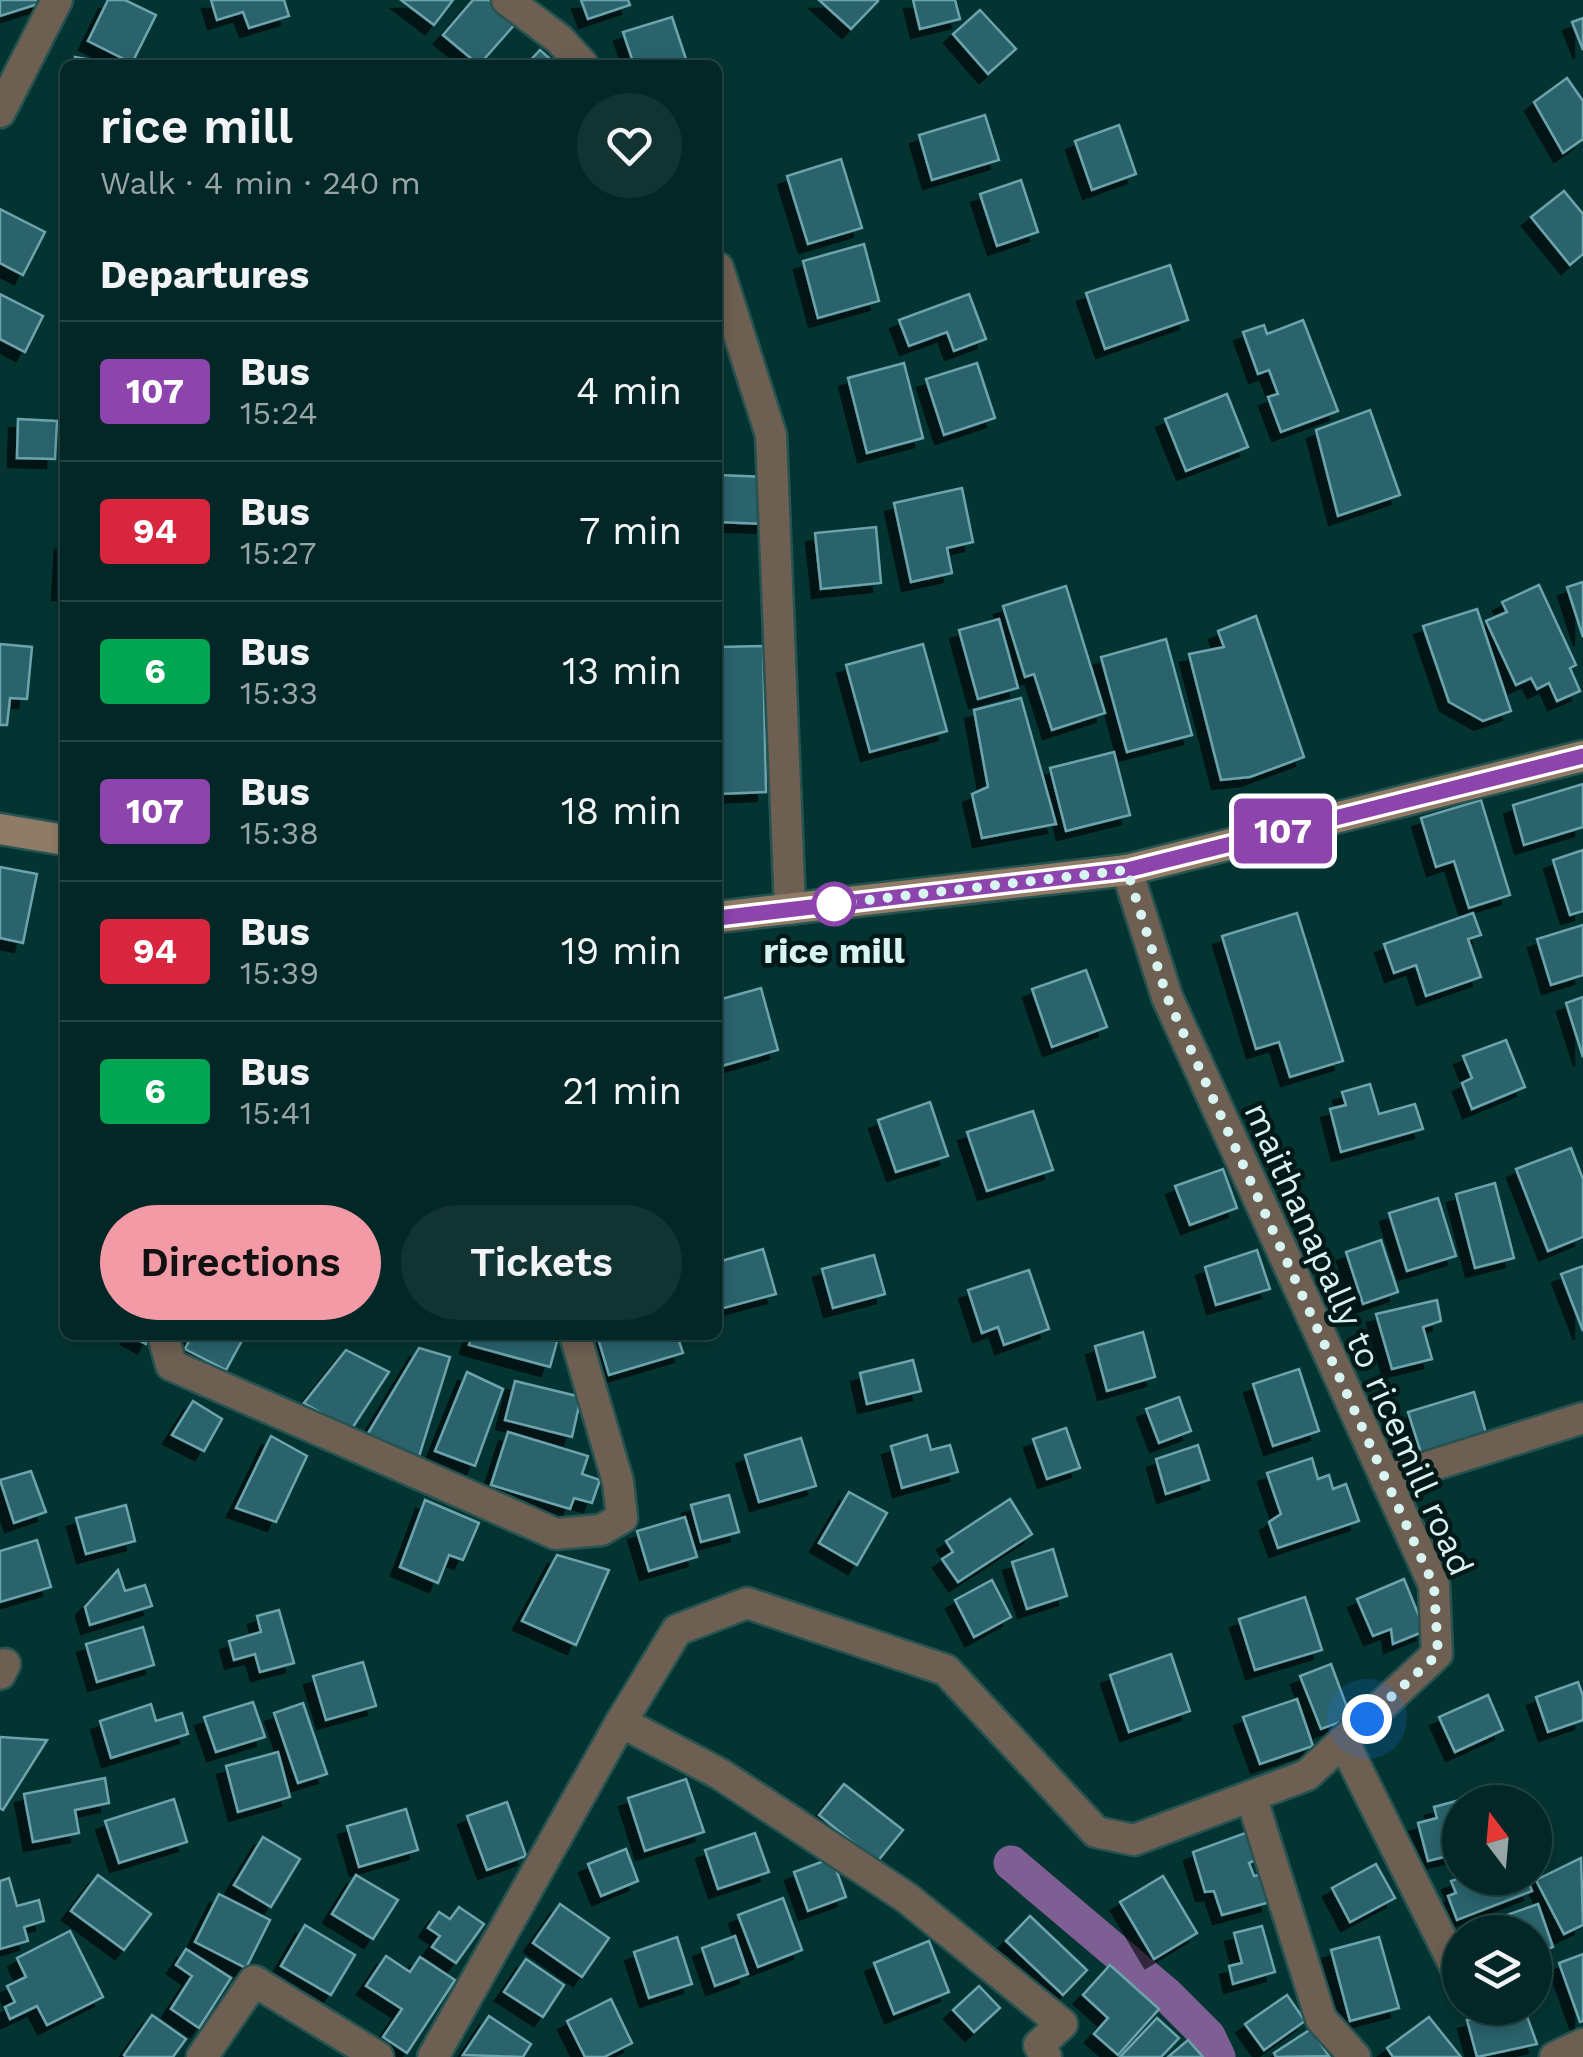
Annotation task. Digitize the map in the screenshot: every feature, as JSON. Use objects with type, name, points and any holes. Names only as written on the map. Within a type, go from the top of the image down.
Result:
[{"type":"main road","points":[[722,918],[1127,870],[1583,756]]},
{"type":"main road","points":[[0,828],[60,839]]},
{"type":"street","points":[[0,112],[56,0]]},
{"type":"street","points":[[507,0],[559,39],[579,60]]},
{"type":"street","points":[[722,281],[771,434],[790,909]]},
{"type":"street","name":"maithanapally to ricemill road","points":[[434,2057],[620,1722],[677,1630],[747,1603],[946,1670],[1096,1832],[1134,1840],[1307,1775],[1438,1654],[1434,1586],[1167,997],[1127,870]]},
{"type":"street","points":[[164,1340],[171,1365],[556,1534],[601,1530],[622,1518],[618,1482],[576,1340]]},
{"type":"street","points":[[1386,1480],[1583,1418]]},
{"type":"street","points":[[620,1722],[720,1774],[907,1898],[1062,2024],[1038,2045],[1046,2057]]},
{"type":"street","points":[[1344,1741],[1442,1940]]},
{"type":"street","points":[[1250,1796],[1321,2019],[1355,2057]]},
{"type":"street","points":[[202,2057],[254,1981],[378,2057]]},
{"type":"street","points":[[1554,2057],[1583,2044]]},
{"type":"building","points":[[0,0],[41,0],[41,3],[0,16]]},
{"type":"building","points":[[108,0],[125,0],[156,15],[134,60],[88,41]]},
{"type":"building","points":[[211,0],[284,0],[289,16],[249,28],[243,12],[217,20]]},
{"type":"building","points":[[401,0],[453,0],[434,25]]},
{"type":"building","points":[[473,0],[489,0],[516,23],[483,60],[473,60],[443,35]]},
{"type":"building","points":[[581,0],[628,0],[630,5],[588,19]]},
{"type":"building","points":[[819,0],[877,0],[878,1],[851,29]]},
{"type":"building","points":[[913,0],[955,0],[960,19],[920,29]]},
{"type":"building","points":[[980,10],[1016,49],[988,74],[953,34]]},
{"type":"building","points":[[672,17],[686,60],[632,60],[623,32]]},
{"type":"building","points":[[1583,18],[1583,50],[1572,22]]},
{"type":"building","points":[[540,50],[551,60],[531,60]]},
{"type":"building","points":[[1567,78],[1583,101],[1583,139],[1563,153],[1534,102]]},
{"type":"building","points":[[985,115],[999,160],[932,180],[919,135]]},
{"type":"building","points":[[1119,125],[1136,174],[1092,190],[1075,141]]},
{"type":"building","points":[[841,159],[862,228],[808,244],[787,176]]},
{"type":"building","points":[[1021,180],[1038,232],[997,246],[980,194]]},
{"type":"building","points":[[1564,191],[1583,214],[1583,254],[1570,265],[1531,217]]},
{"type":"building","points":[[0,209],[45,232],[23,275],[0,263]]},
{"type":"building","points":[[864,244],[879,301],[818,318],[803,261]]},
{"type":"building","points":[[1170,265],[1188,320],[1105,349],[1086,293]]},
{"type":"building","points":[[0,294],[43,316],[25,352],[0,339]]},
{"type":"building","points":[[969,294],[986,339],[954,351],[947,332],[909,346],[899,320]]},
{"type":"building","points":[[1303,320],[1338,411],[1281,432],[1268,397],[1278,394],[1269,370],[1258,374],[1243,332],[1264,325],[1267,334]]},
{"type":"building","points":[[904,363],[923,438],[867,453],[848,378]]},
{"type":"building","points":[[977,363],[995,418],[944,435],[926,379]]},
{"type":"building","points":[[1227,394],[1248,447],[1186,471],[1165,419]]},
{"type":"building","points":[[1370,410],[1400,495],[1338,516],[1316,430]]},
{"type":"building","points":[[18,419],[57,421],[55,459],[17,458]]},
{"type":"building","points":[[722,475],[767,477],[765,524],[722,522]]},
{"type":"building","points":[[962,488],[973,542],[947,548],[952,573],[911,582],[894,503]]},
{"type":"building","points":[[876,527],[881,583],[821,589],[815,533]]},
{"type":"building","points":[[1583,582],[1583,637],[1567,587]]},
{"type":"building","points":[[1539,585],[1576,665],[1570,668],[1580,691],[1557,701],[1549,683],[1537,689],[1531,678],[1516,685],[1486,621],[1507,612],[1502,602]]},
{"type":"building","points":[[1066,586],[1105,713],[1052,730],[1034,674],[1025,677],[1003,606]]},
{"type":"building","points":[[1477,609],[1511,711],[1483,721],[1449,702],[1423,626]]},
{"type":"building","points":[[1256,616],[1304,757],[1250,777],[1221,780],[1189,654],[1224,647],[1218,631]]},
{"type":"building","points":[[999,619],[1018,688],[978,699],[959,630]]},
{"type":"building","points":[[1166,639],[1192,735],[1127,752],[1101,657]]},
{"type":"building","points":[[0,644],[32,647],[27,699],[10,698],[7,725],[0,725]]},
{"type":"building","points":[[923,644],[947,731],[870,752],[846,665]]},
{"type":"building","points":[[763,646],[766,792],[722,794],[722,647]]},
{"type":"building","points":[[1021,698],[1056,824],[982,838],[972,794],[988,787],[974,710]]},
{"type":"building","points":[[1114,752],[1130,815],[1066,831],[1050,768]]},
{"type":"building","points":[[1583,784],[1583,827],[1524,845],[1513,805]]},
{"type":"building","points":[[1481,800],[1510,895],[1469,908],[1454,861],[1436,867],[1421,818]]},
{"type":"building","points":[[1583,850],[1583,911],[1570,915],[1553,860]]},
{"type":"building","points":[[0,867],[37,874],[23,943],[0,938]]},
{"type":"building","points":[[1297,913],[1343,1061],[1290,1077],[1279,1042],[1256,1049],[1222,936]]},
{"type":"building","points":[[1473,913],[1481,935],[1468,939],[1481,977],[1426,996],[1416,965],[1394,973],[1384,944]]},
{"type":"building","points":[[1583,925],[1583,975],[1551,985],[1537,939]]},
{"type":"building","points":[[1086,970],[1107,1027],[1052,1047],[1032,989]]},
{"type":"building","points":[[761,988],[778,1050],[722,1066],[722,999]]},
{"type":"building","points":[[1583,997],[1583,1057],[1566,1003]]},
{"type":"building","points":[[1506,1040],[1525,1087],[1472,1109],[1462,1083],[1472,1078],[1463,1056]]},
{"type":"building","points":[[1370,1084],[1379,1114],[1415,1104],[1423,1129],[1341,1152],[1330,1109],[1346,1105],[1342,1092]]},
{"type":"building","points":[[930,1102],[948,1156],[896,1172],[878,1120]]},
{"type":"building","points":[[1033,1111],[1053,1170],[987,1191],[967,1132]]},
{"type":"building","points":[[1571,1148],[1583,1179],[1583,1237],[1548,1251],[1516,1169]]},
{"type":"building","points":[[1223,1169],[1237,1208],[1190,1225],[1175,1186]]},
{"type":"building","points":[[1495,1183],[1514,1258],[1475,1268],[1456,1194]]},
{"type":"building","points":[[1438,1198],[1456,1256],[1407,1271],[1389,1213]]},
{"type":"building","points":[[1381,1240],[1398,1292],[1363,1304],[1346,1252]]},
{"type":"building","points":[[763,1249],[776,1294],[722,1308],[722,1261]]},
{"type":"building","points":[[1257,1250],[1270,1289],[1216,1305],[1205,1267]]},
{"type":"building","points":[[874,1255],[885,1294],[833,1308],[822,1269]]},
{"type":"building","points":[[1583,1266],[1583,1331],[1561,1274]]},
{"type":"building","points":[[1029,1270],[1049,1329],[1004,1345],[998,1327],[982,1333],[968,1290]]},
{"type":"building","points":[[1437,1300],[1441,1321],[1423,1327],[1432,1359],[1392,1369],[1376,1314]]},
{"type":"building","points":[[1143,1332],[1155,1377],[1107,1391],[1095,1346]]},
{"type":"building","points":[[190,1340],[242,1340],[226,1370],[185,1349]]},
{"type":"building","points":[[470,1340],[557,1340],[550,1367],[469,1345]]},
{"type":"building","points":[[598,1340],[679,1340],[683,1353],[609,1375]]},
{"type":"building","points":[[419,1348],[450,1357],[417,1463],[364,1440]]},
{"type":"building","points":[[346,1350],[389,1372],[351,1430],[304,1403]]},
{"type":"building","points":[[913,1360],[921,1391],[867,1404],[860,1373]]},
{"type":"building","points":[[1299,1369],[1319,1431],[1273,1446],[1253,1384]]},
{"type":"building","points":[[467,1372],[503,1389],[475,1466],[435,1451]]},
{"type":"building","points":[[515,1381],[581,1397],[572,1437],[505,1420]]},
{"type":"building","points":[[1474,1392],[1486,1433],[1421,1453],[1408,1412]]},
{"type":"building","points":[[1179,1397],[1191,1431],[1159,1443],[1146,1409]]},
{"type":"building","points":[[193,1401],[222,1419],[204,1451],[172,1435]]},
{"type":"building","points":[[1066,1428],[1080,1468],[1047,1479],[1033,1439]]},
{"type":"building","points":[[508,1432],[588,1456],[582,1474],[600,1480],[592,1503],[574,1498],[570,1509],[491,1485]]},
{"type":"building","points":[[927,1435],[931,1450],[950,1445],[958,1472],[902,1488],[891,1446]]},
{"type":"building","points":[[271,1436],[307,1456],[276,1522],[236,1508]]},
{"type":"building","points":[[801,1438],[816,1486],[759,1502],[745,1455]]},
{"type":"building","points":[[1198,1445],[1209,1480],[1166,1494],[1156,1459]]},
{"type":"building","points":[[1312,1458],[1318,1479],[1329,1475],[1333,1489],[1346,1484],[1359,1521],[1278,1548],[1269,1522],[1281,1514],[1267,1473]]},
{"type":"building","points":[[31,1471],[46,1512],[14,1523],[0,1480]]},
{"type":"building","points":[[849,1492],[887,1513],[857,1565],[819,1543]]},
{"type":"building","points":[[729,1495],[739,1532],[701,1542],[691,1505]]},
{"type":"building","points":[[1010,1499],[1032,1534],[958,1582],[942,1559],[953,1552],[946,1541]]},
{"type":"building","points":[[425,1500],[479,1523],[463,1560],[449,1555],[438,1583],[400,1567]]},
{"type":"building","points":[[126,1505],[135,1541],[86,1554],[76,1518]]},
{"type":"building","points":[[685,1517],[697,1557],[649,1571],[637,1531]]},
{"type":"building","points":[[37,1540],[51,1587],[0,1602],[0,1551]]},
{"type":"building","points":[[1053,1549],[1067,1596],[1027,1609],[1012,1562]]},
{"type":"building","points":[[557,1555],[609,1570],[576,1645],[522,1621]]},
{"type":"building","points":[[118,1570],[125,1591],[145,1585],[152,1606],[90,1625],[85,1607]]},
{"type":"building","points":[[1404,1579],[1425,1631],[1393,1644],[1391,1629],[1373,1636],[1357,1599]]},
{"type":"building","points":[[992,1580],[1011,1617],[974,1637],[955,1600]]},
{"type":"building","points":[[1305,1597],[1322,1650],[1255,1670],[1239,1619]]},
{"type":"building","points":[[279,1610],[294,1663],[260,1672],[255,1654],[234,1660],[229,1641],[261,1632],[257,1616]]},
{"type":"building","points":[[143,1627],[154,1665],[97,1682],[86,1644]]},
{"type":"building","points":[[1171,1654],[1190,1711],[1129,1732],[1110,1675]]},
{"type":"building","points":[[363,1662],[376,1706],[326,1720],[313,1676]]},
{"type":"building","points":[[1331,1664],[1351,1718],[1321,1729],[1300,1676]]},
{"type":"building","points":[[1578,1682],[1583,1696],[1583,1720],[1548,1732],[1536,1697]]},
{"type":"building","points":[[1488,1695],[1503,1730],[1455,1752],[1439,1717]]},
{"type":"building","points":[[1297,1699],[1313,1746],[1260,1764],[1243,1717]]},
{"type":"building","points":[[253,1702],[265,1737],[216,1752],[204,1717]]},
{"type":"building","points":[[303,1703],[327,1774],[298,1783],[274,1713]]},
{"type":"building","points":[[151,1704],[156,1721],[182,1713],[188,1734],[111,1758],[100,1721]]},
{"type":"building","points":[[0,1737],[47,1740],[3,1810],[0,1808]]},
{"type":"building","points":[[278,1752],[290,1797],[238,1812],[226,1766]]},
{"type":"building","points":[[105,1778],[109,1803],[75,1810],[79,1833],[33,1842],[24,1794]]},
{"type":"building","points":[[686,1779],[704,1832],[645,1851],[628,1798]]},
{"type":"building","points":[[844,1784],[903,1830],[877,1862],[819,1815]]},
{"type":"building","points":[[174,1799],[187,1842],[119,1863],[105,1821]]},
{"type":"building","points":[[507,1802],[526,1856],[487,1870],[467,1816]]},
{"type":"building","points":[[1442,1805],[1442,1858],[1428,1861],[1418,1823],[1437,1818],[1434,1807]]},
{"type":"building","points":[[406,1809],[418,1850],[359,1867],[347,1826]]},
{"type":"building","points":[[1248,1832],[1258,1859],[1249,1863],[1254,1876],[1263,1874],[1270,1902],[1222,1915],[1214,1891],[1205,1892],[1193,1852]]},
{"type":"building","points":[[755,1833],[769,1872],[718,1889],[705,1850]]},
{"type":"building","points":[[263,1837],[300,1859],[271,1907],[234,1885]]},
{"type":"building","points":[[626,1849],[638,1881],[601,1896],[588,1864]]},
{"type":"building","points":[[832,1858],[846,1897],[808,1911],[794,1872]]},
{"type":"building","points":[[1581,1858],[1583,1925],[1564,1934],[1544,1895],[1552,1895],[1552,1872]]},
{"type":"building","points":[[1376,1864],[1395,1898],[1350,1922],[1332,1888]]},
{"type":"building","points":[[98,1875],[151,1914],[124,1950],[71,1911]]},
{"type":"building","points":[[356,1875],[398,1900],[373,1939],[332,1914]]},
{"type":"building","points":[[1163,1876],[1197,1933],[1154,1959],[1120,1902]]},
{"type":"building","points":[[9,1878],[17,1906],[39,1900],[44,1921],[24,1927],[28,1941],[0,1949],[0,1881]]},
{"type":"building","points":[[219,1894],[270,1920],[246,1968],[195,1942]]},
{"type":"building","points":[[1522,1895],[1470,1915],[1455,1915],[1448,1896]]},
{"type":"building","points":[[783,1898],[802,1950],[758,1967],[738,1915]]},
{"type":"building","points":[[560,1904],[609,1938],[582,1977],[533,1943]]},
{"type":"building","points":[[1538,1904],[1542,1915],[1507,1915]]},
{"type":"building","points":[[459,1907],[484,1924],[456,1963],[432,1947],[440,1936],[428,1928],[439,1912],[450,1919]]},
{"type":"building","points":[[1030,1916],[1087,1970],[1063,1995],[1006,1941]]},
{"type":"building","points":[[305,1925],[355,1955],[331,1995],[281,1966]]},
{"type":"building","points":[[1262,1926],[1275,1972],[1233,1984],[1229,1966],[1242,1963],[1234,1933]]},
{"type":"building","points":[[70,1931],[103,1997],[47,2025],[37,2006],[10,2019],[5,2007],[15,2002],[7,1986],[26,1977],[17,1958]]},
{"type":"building","points":[[735,1936],[748,1974],[715,1986],[702,1948]]},
{"type":"building","points":[[677,1937],[692,1984],[649,1998],[634,1952]]},
{"type":"building","points":[[1379,1937],[1399,2008],[1350,2021],[1331,1950]]},
{"type":"building","points":[[929,1941],[949,1992],[894,2014],[874,1963]]},
{"type":"building","points":[[186,1949],[231,1978],[199,2028],[171,2009],[192,1976],[176,1965]]},
{"type":"building","points":[[1583,1954],[1583,2021],[1580,2022],[1559,1963]]},
{"type":"building","points":[[386,1956],[410,1972],[420,1957],[455,1980],[407,2053],[383,2037],[402,2009],[366,1986]]},
{"type":"building","points":[[526,1959],[564,1985],[543,2017],[504,1992]]},
{"type":"building","points":[[1110,1965],[1159,2009],[1118,2055],[1094,2034],[1108,2018],[1083,1995]]},
{"type":"building","points":[[979,1986],[1000,2008],[974,2032],[953,2010]]},
{"type":"building","points":[[1287,1995],[1305,2021],[1264,2050],[1245,2024]]},
{"type":"building","points":[[611,1999],[632,2043],[604,2057],[585,2057],[567,2021]]},
{"type":"building","points":[[152,2015],[186,2039],[173,2057],[126,2057],[124,2055]]},
{"type":"building","points":[[489,2016],[531,2044],[523,2057],[463,2055]]},
{"type":"building","points":[[1429,2017],[1461,2057],[1393,2057],[1387,2048]]},
{"type":"building","points":[[1157,2018],[1179,2038],[1161,2057],[1120,2057]]},
{"type":"building","points":[[1468,2025],[1530,2025],[1537,2044],[1477,2057]]},
{"type":"building","points":[[1311,2029],[1329,2056],[1276,2057],[1274,2053]]},
{"type":"building","points":[[1188,2040],[1203,2057],[1168,2057]]},
{"type":"waterway","points":[[1011,1863],[1167,1995],[1208,2036],[1218,2057]]},
{"type":"bus line","name":"107","points":[[722,918],[1127,870],[1583,756]]},
{"type":"place","name":"rice mill","points":[[834,904]]},
{"type":"route","points":[[834,904],[1127,870],[1167,997],[1434,1586],[1438,1654],[1367,1719]]}]
